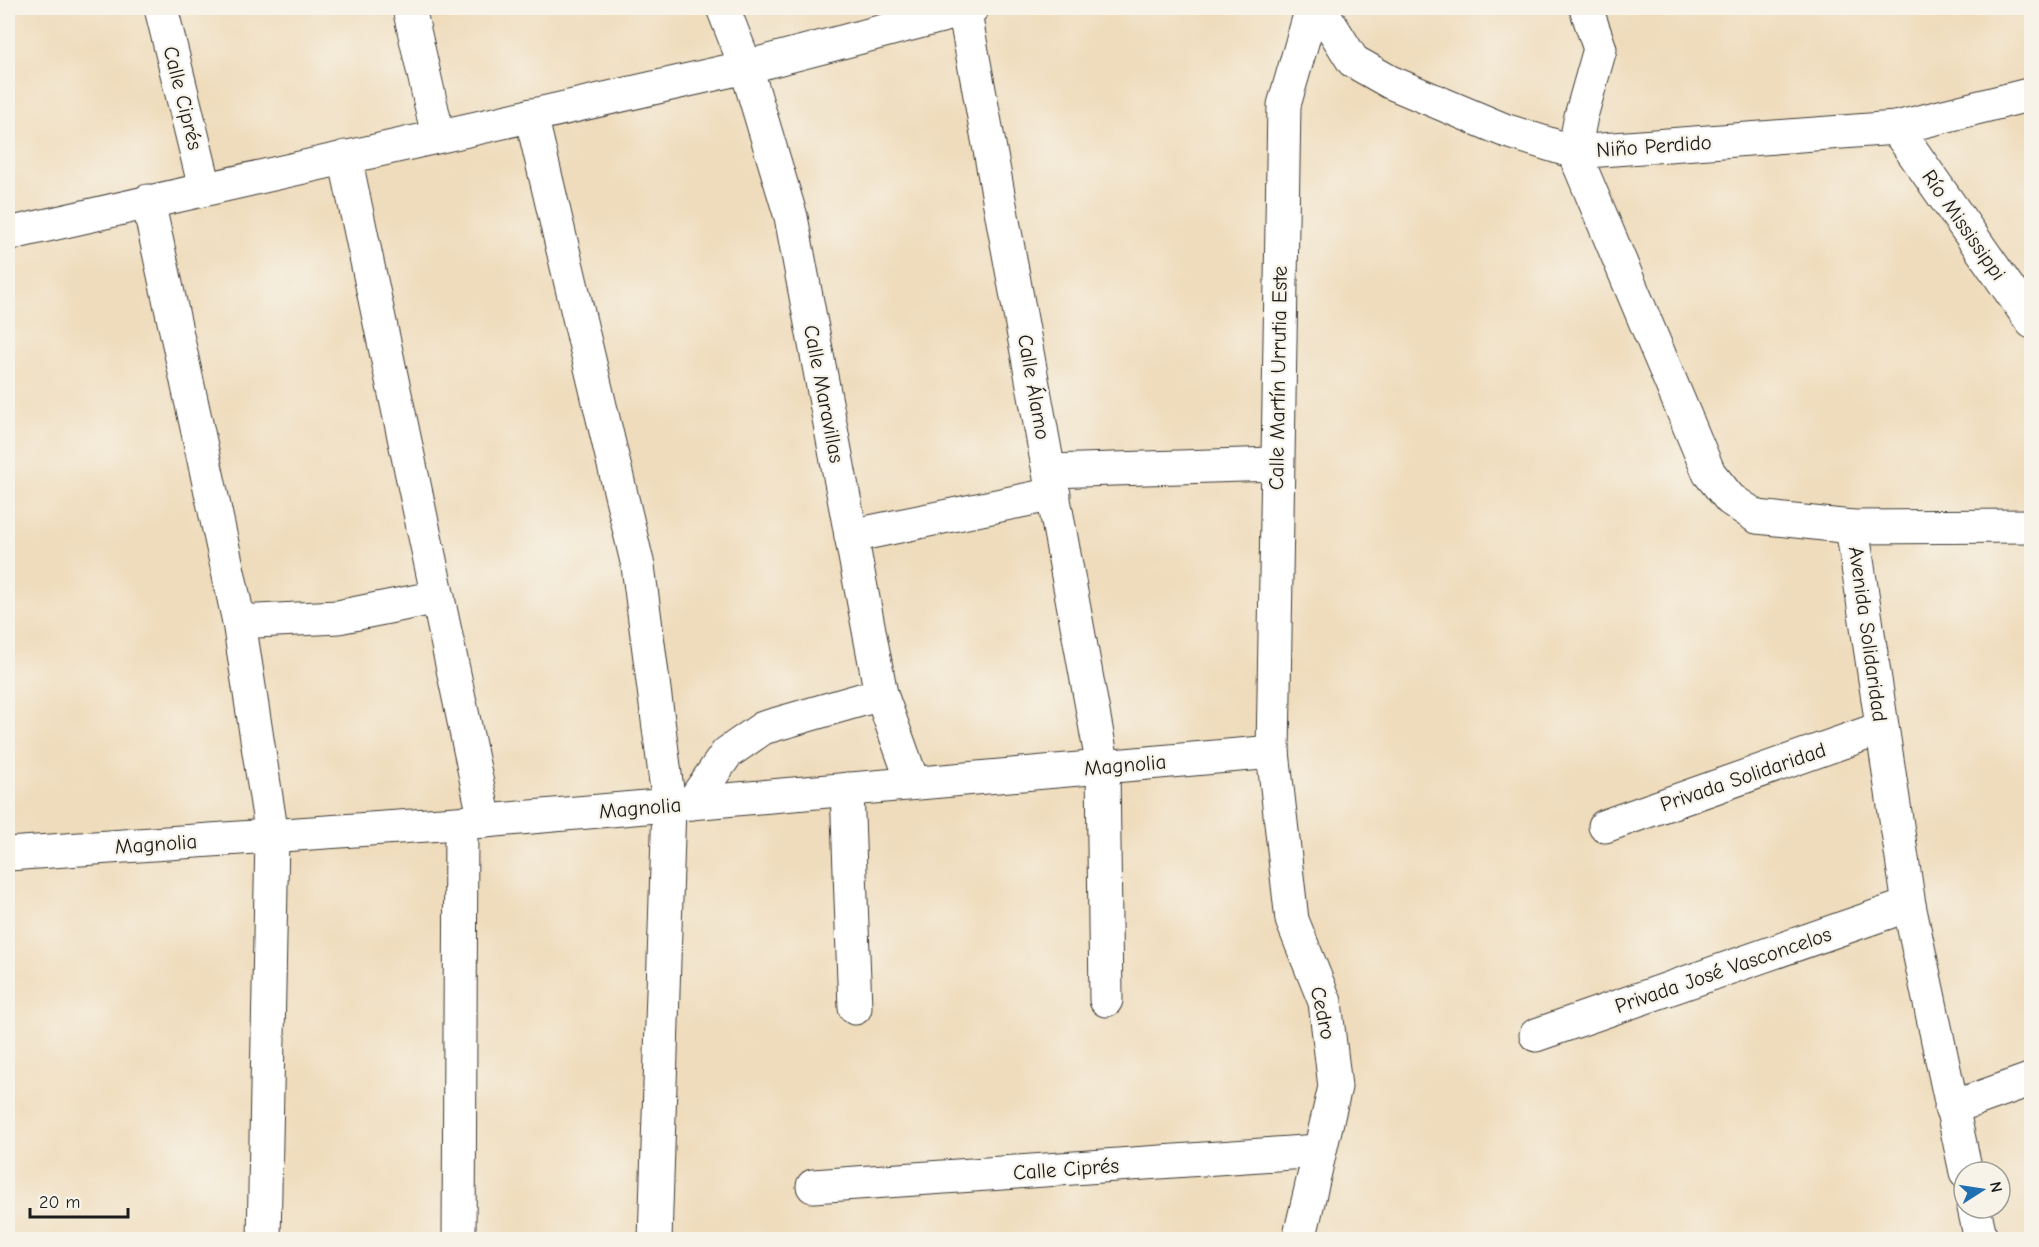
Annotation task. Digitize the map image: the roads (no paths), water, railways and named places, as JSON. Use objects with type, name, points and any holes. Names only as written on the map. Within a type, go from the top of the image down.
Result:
[{"type":"street","name":"Calle Ciprés","points":[[161,8],[205,188]]},
{"type":"street","points":[[409,8],[438,136]]},
{"type":"street","name":"Calle Maravillas","points":[[723,8],[746,67],[791,217],[881,694],[914,783]]},
{"type":"street","points":[[8,234],[746,67],[967,8]]},
{"type":"street","name":"Calle Álamo","points":[[967,8],[1103,767],[1106,1000]]},
{"type":"street","name":"Calle Martín Urrutia Este","points":[[1273,752],[1276,464],[1284,105],[1312,8]]},
{"type":"street","name":"Niño Perdido","points":[[1320,8],[1353,61],[1390,82],[1504,130],[1574,152],[1896,129],[2031,94]]},
{"type":"street","points":[[1586,8],[1600,49]]},
{"type":"street","points":[[1574,152],[1581,116],[1611,8]]},
{"type":"street","points":[[531,115],[638,567],[680,804],[655,1239]]},
{"type":"street","name":"Río Mississippi","points":[[1896,129],[2031,321]]},
{"type":"street","name":"Avenida Solidaridad","points":[[1574,152],[1709,473],[1730,499],[1757,517],[1852,527],[1909,905],[1963,1160]]},
{"type":"street","points":[[345,157],[438,597],[473,822],[459,1239]]},
{"type":"street","points":[[148,201],[239,622],[272,836],[264,1239]]},
{"type":"street","points":[[851,536],[1051,483],[1276,464]]},
{"type":"street","points":[[1852,527],[2031,526]]},
{"type":"street","points":[[239,622],[338,617],[438,597]]},
{"type":"street","points":[[680,804],[727,753],[763,728],[881,694]]},
{"type":"street","name":"Privada Solidaridad","points":[[1605,826],[1882,728]]},
{"type":"street","name":"Magnolia","points":[[8,854],[473,822],[1273,752]]},
{"type":"street","name":"Cedro","points":[[1273,752],[1292,920],[1325,1002],[1335,1087],[1299,1239]]},
{"type":"street","points":[[847,789],[855,1008]]},
{"type":"street","name":"Privada José Vasconcelos","points":[[1536,1035],[1909,905]]},
{"type":"street","points":[[1951,1108],[2031,1079]]},
{"type":"street","name":"Calle Ciprés","points":[[813,1186],[1319,1151]]},
{"type":"street","points":[[1977,1220],[1981,1239]]}]
